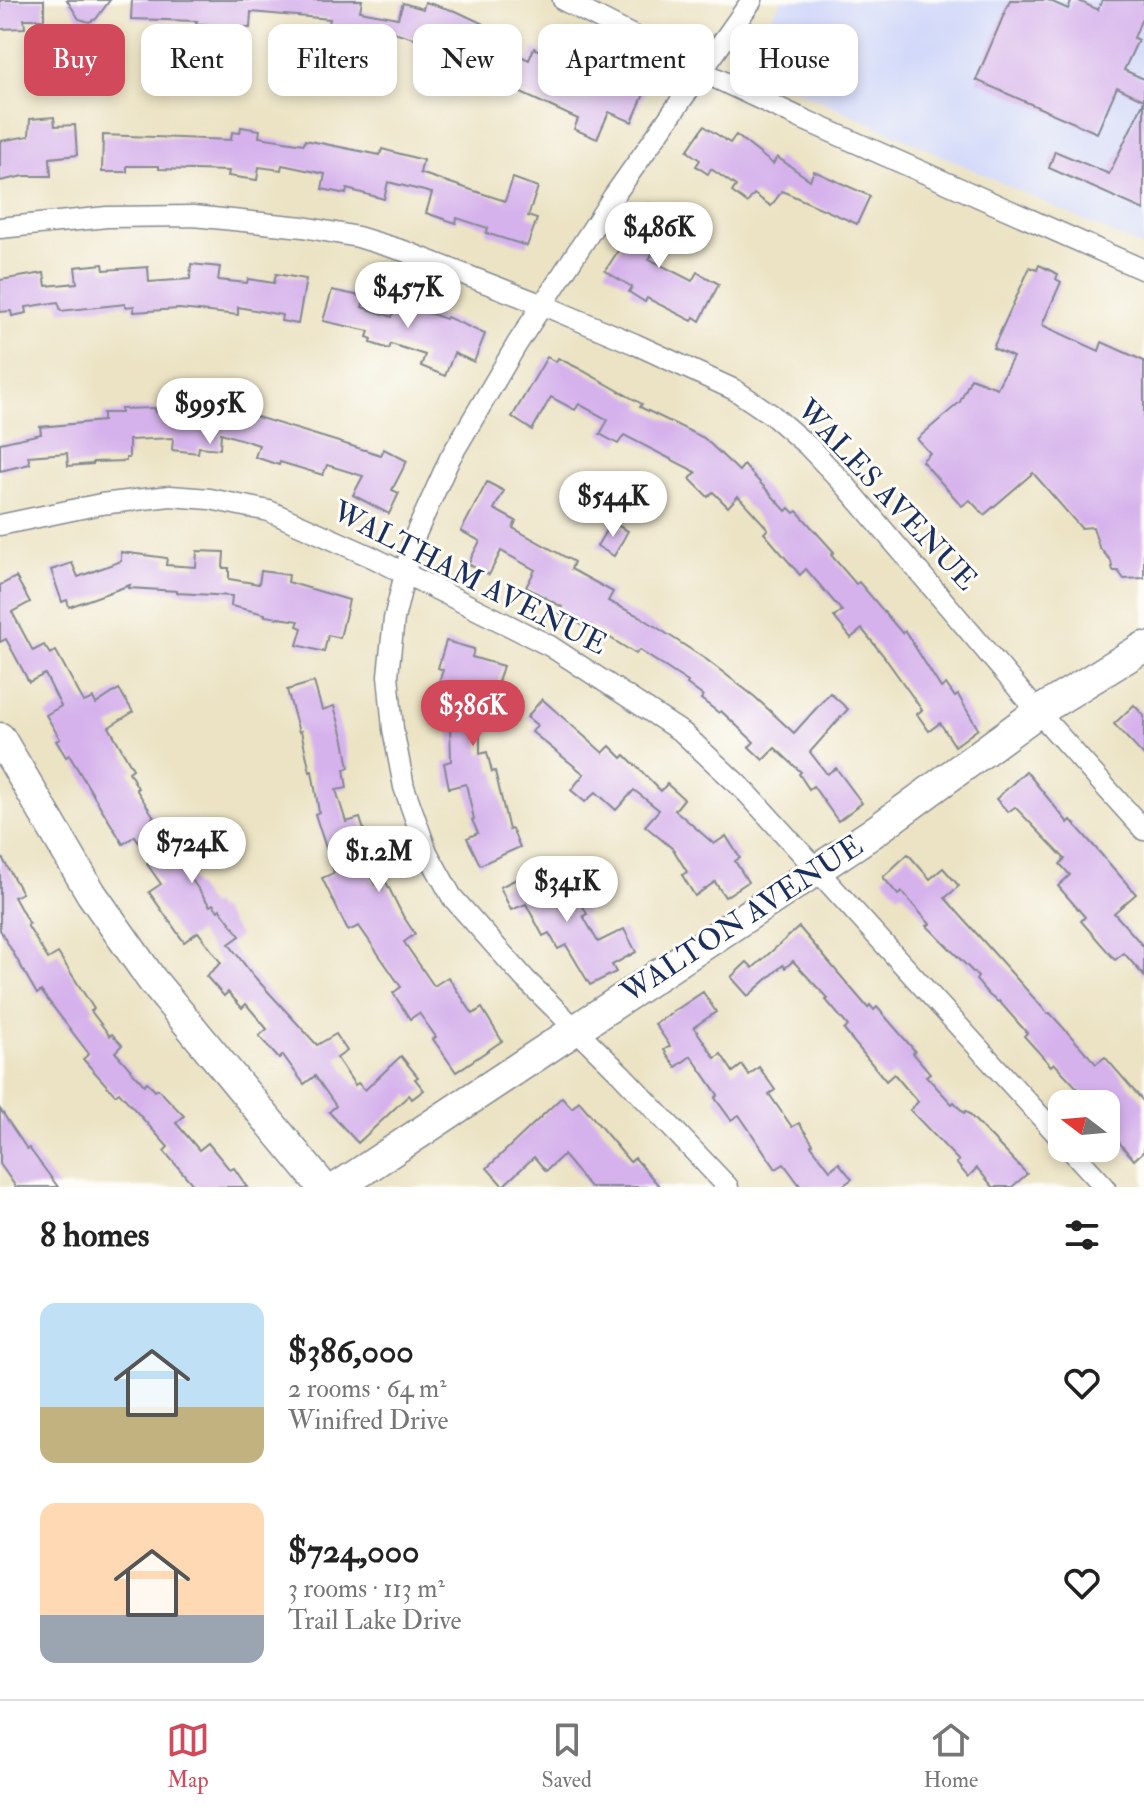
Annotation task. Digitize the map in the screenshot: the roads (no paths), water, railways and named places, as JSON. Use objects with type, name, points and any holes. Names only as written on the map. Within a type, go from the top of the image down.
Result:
[{"type":"street","points":[[563,0],[610,24]]},
{"type":"street","points":[[714,56],[752,0]]},
{"type":"street","points":[[714,77],[1144,270]]},
{"type":"street","points":[[686,96],[613,197],[450,458],[413,540],[394,619],[388,675],[393,729],[404,787],[427,852],[452,897],[525,979],[728,1187]]},
{"type":"street","name":"WALES AVENUE","points":[[0,228],[107,217],[193,216],[303,227],[358,237],[404,251],[543,305],[735,390],[772,415],[808,446],[846,486],[1038,712],[1144,830]]},
{"type":"street","name":"WALTHAM AVENUE","points":[[0,525],[101,504],[170,496],[210,499],[269,511],[405,573],[550,646],[683,733],[747,793],[1048,1125]]},
{"type":"street","name":"WALTON AVENUE","points":[[338,1187],[871,834],[1038,712],[1144,647]]},
{"type":"street","points":[[0,738],[91,893],[152,980],[323,1187]]},
{"type":"street","points":[[1082,1162],[1105,1187]]}]
